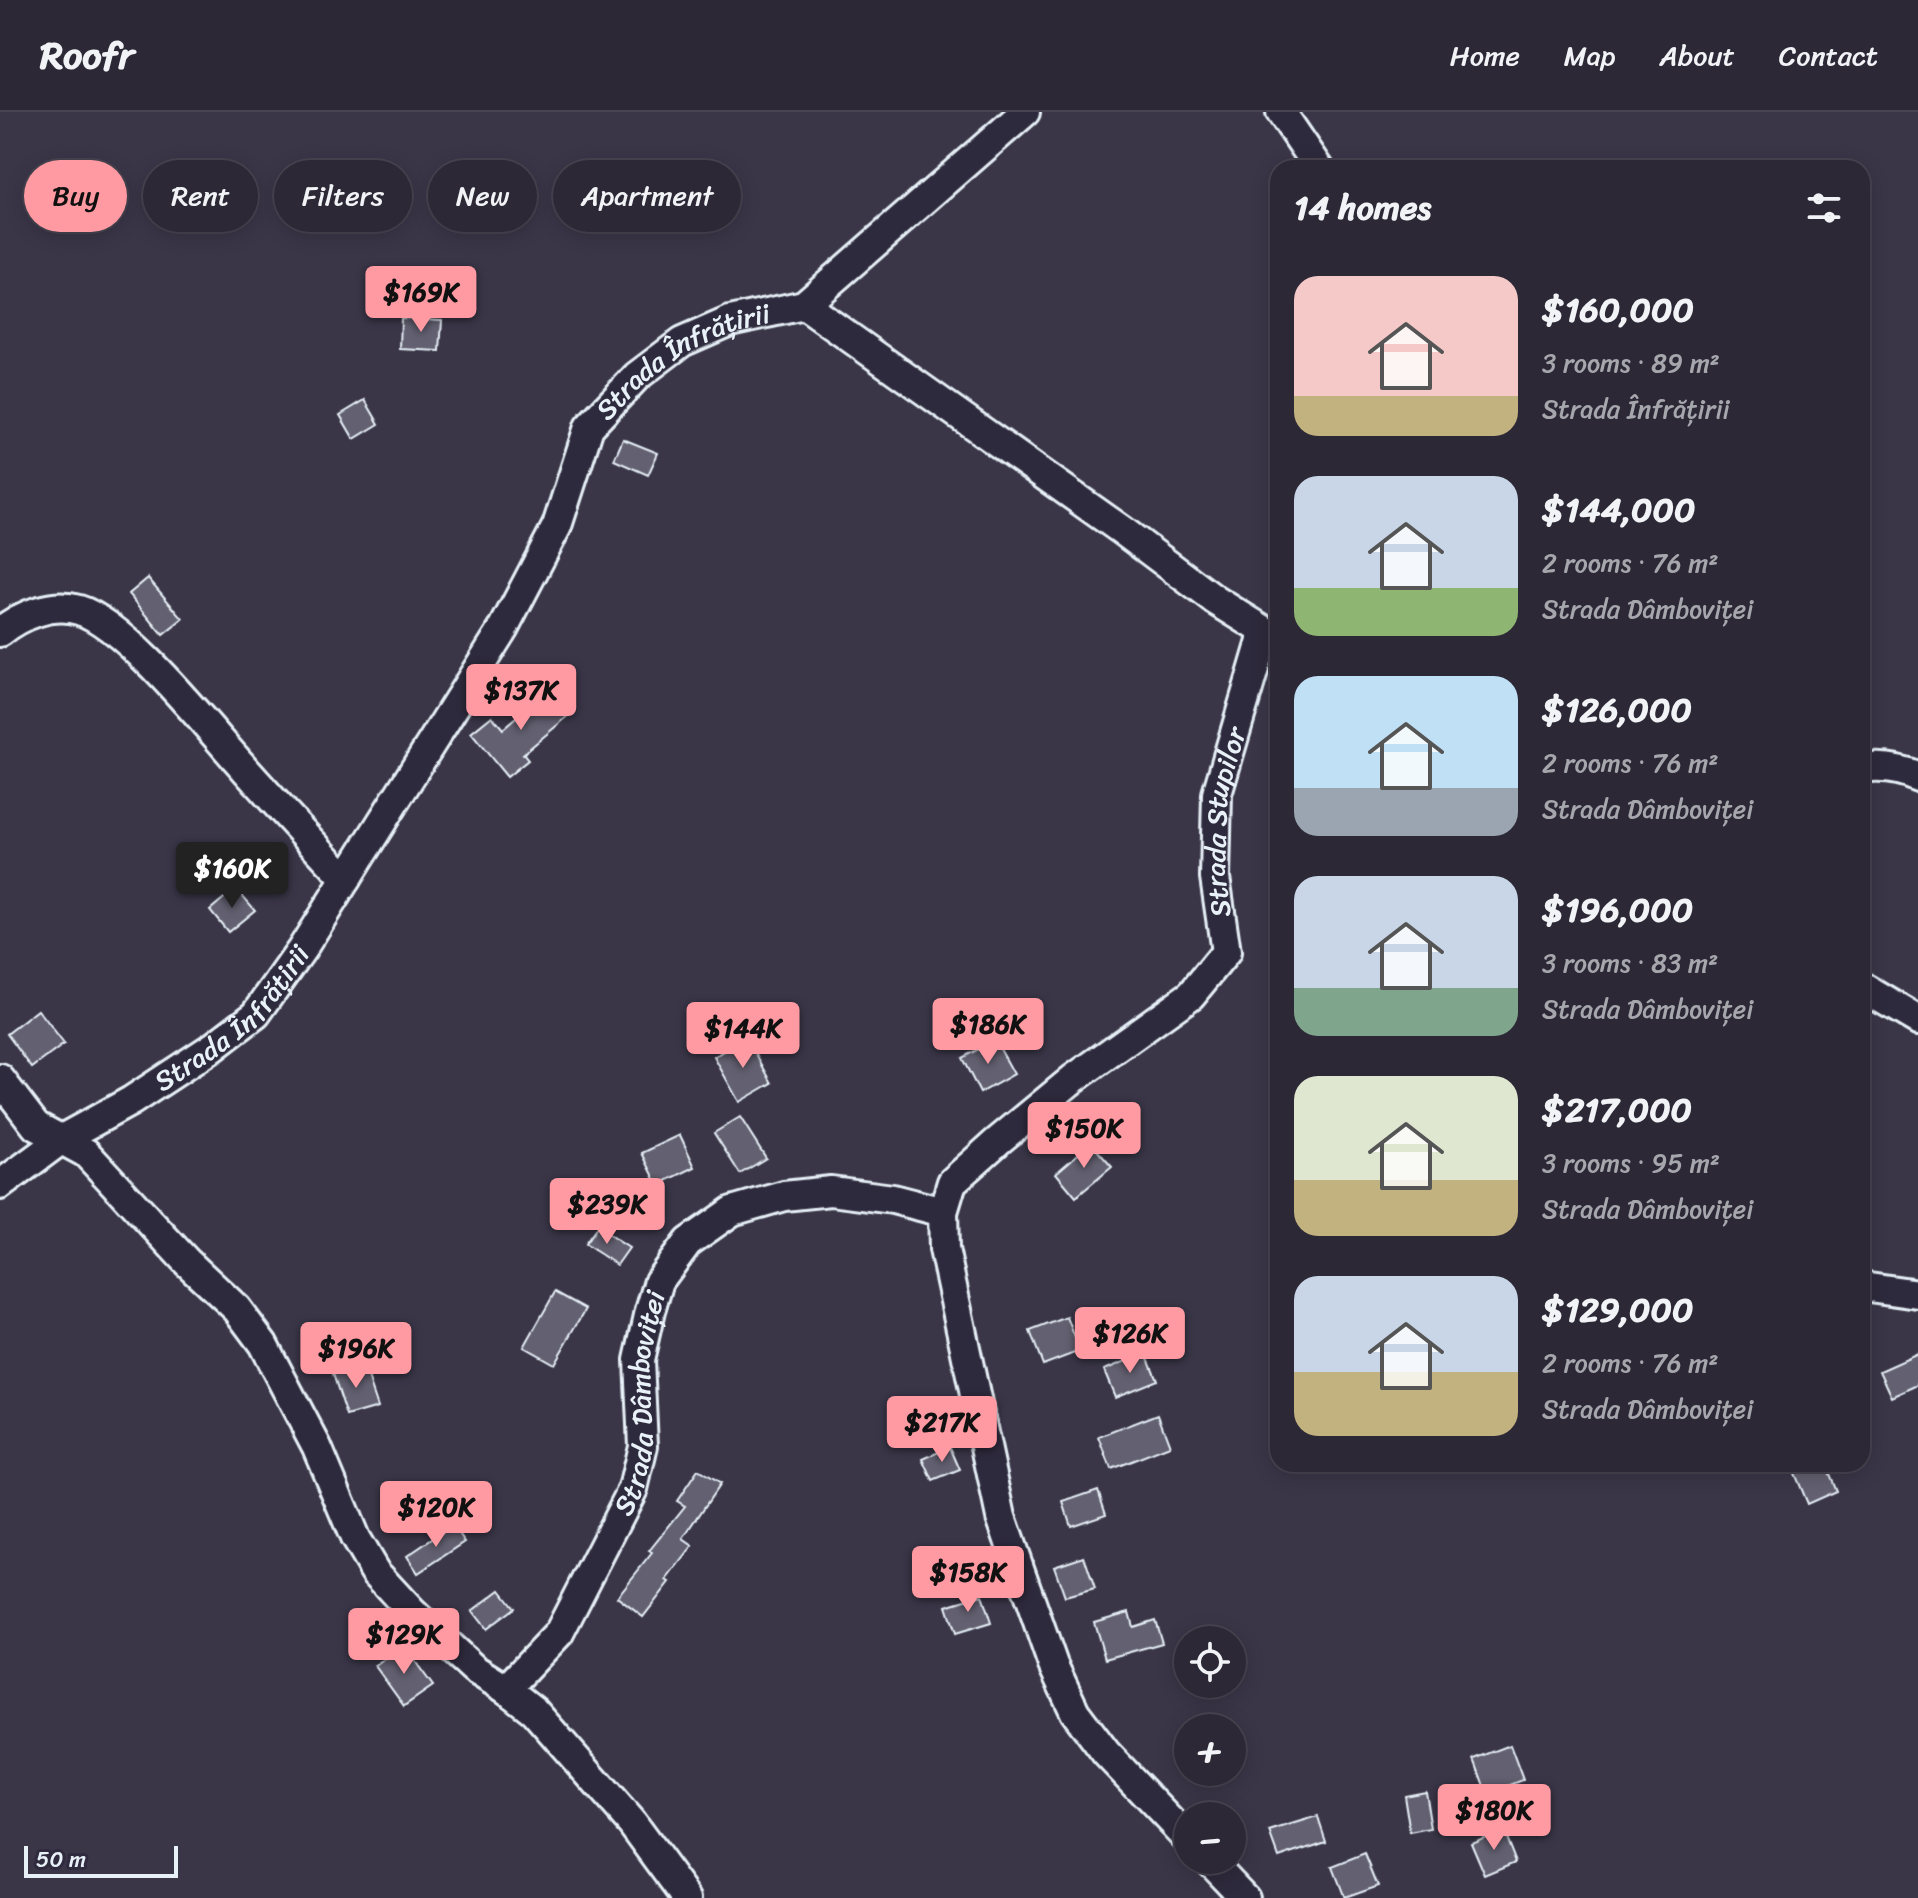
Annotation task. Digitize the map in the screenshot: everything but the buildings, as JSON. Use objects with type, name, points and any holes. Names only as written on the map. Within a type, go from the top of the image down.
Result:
[{"type":"street","name":"Strada Înfrățirii","points":[[0,1185],[62,1139],[131,1101],[213,1047],[256,1014],[302,949],[503,629],[557,526],[589,427],[637,376],[682,342],[730,321],[804,305],[1025,112]]},
{"type":"street","points":[[1281,112],[1314,160]]},
{"type":"street","name":"Strada Stupilor","points":[[804,305],[1123,531],[1215,600],[1270,628]]},
{"type":"street","points":[[0,632],[14,621],[45,610],[65,607],[84,612],[112,629],[171,687],[346,879]]},
{"type":"street","name":"Strada Stupilor","points":[[943,1212],[952,1182],[1073,1079],[1191,995],[1226,952],[1215,877],[1217,794],[1270,632]]},
{"type":"street","points":[[1870,768],[1907,772],[1918,777]]},
{"type":"street","points":[[1870,992],[1918,1020]]},
{"type":"street","points":[[0,1079],[36,1126],[86,1153],[187,1262],[237,1309],[263,1344],[317,1447],[355,1538],[375,1572],[412,1612],[474,1669],[534,1711],[621,1811],[687,1898]]},
{"type":"street","name":"Strada Dâmboviței","points":[[506,1689],[559,1633],[633,1489],[643,1446],[639,1360],[659,1281],[688,1242],[732,1211],[784,1196],[831,1191],[893,1199],[943,1212]]},
{"type":"street","points":[[943,1212],[944,1249],[1001,1517],[1053,1665],[1075,1712],[1098,1743],[1174,1824]]},
{"type":"street","points":[[1870,1287],[1918,1294]]},
{"type":"street","points":[[1222,1874],[1245,1898]]}]
